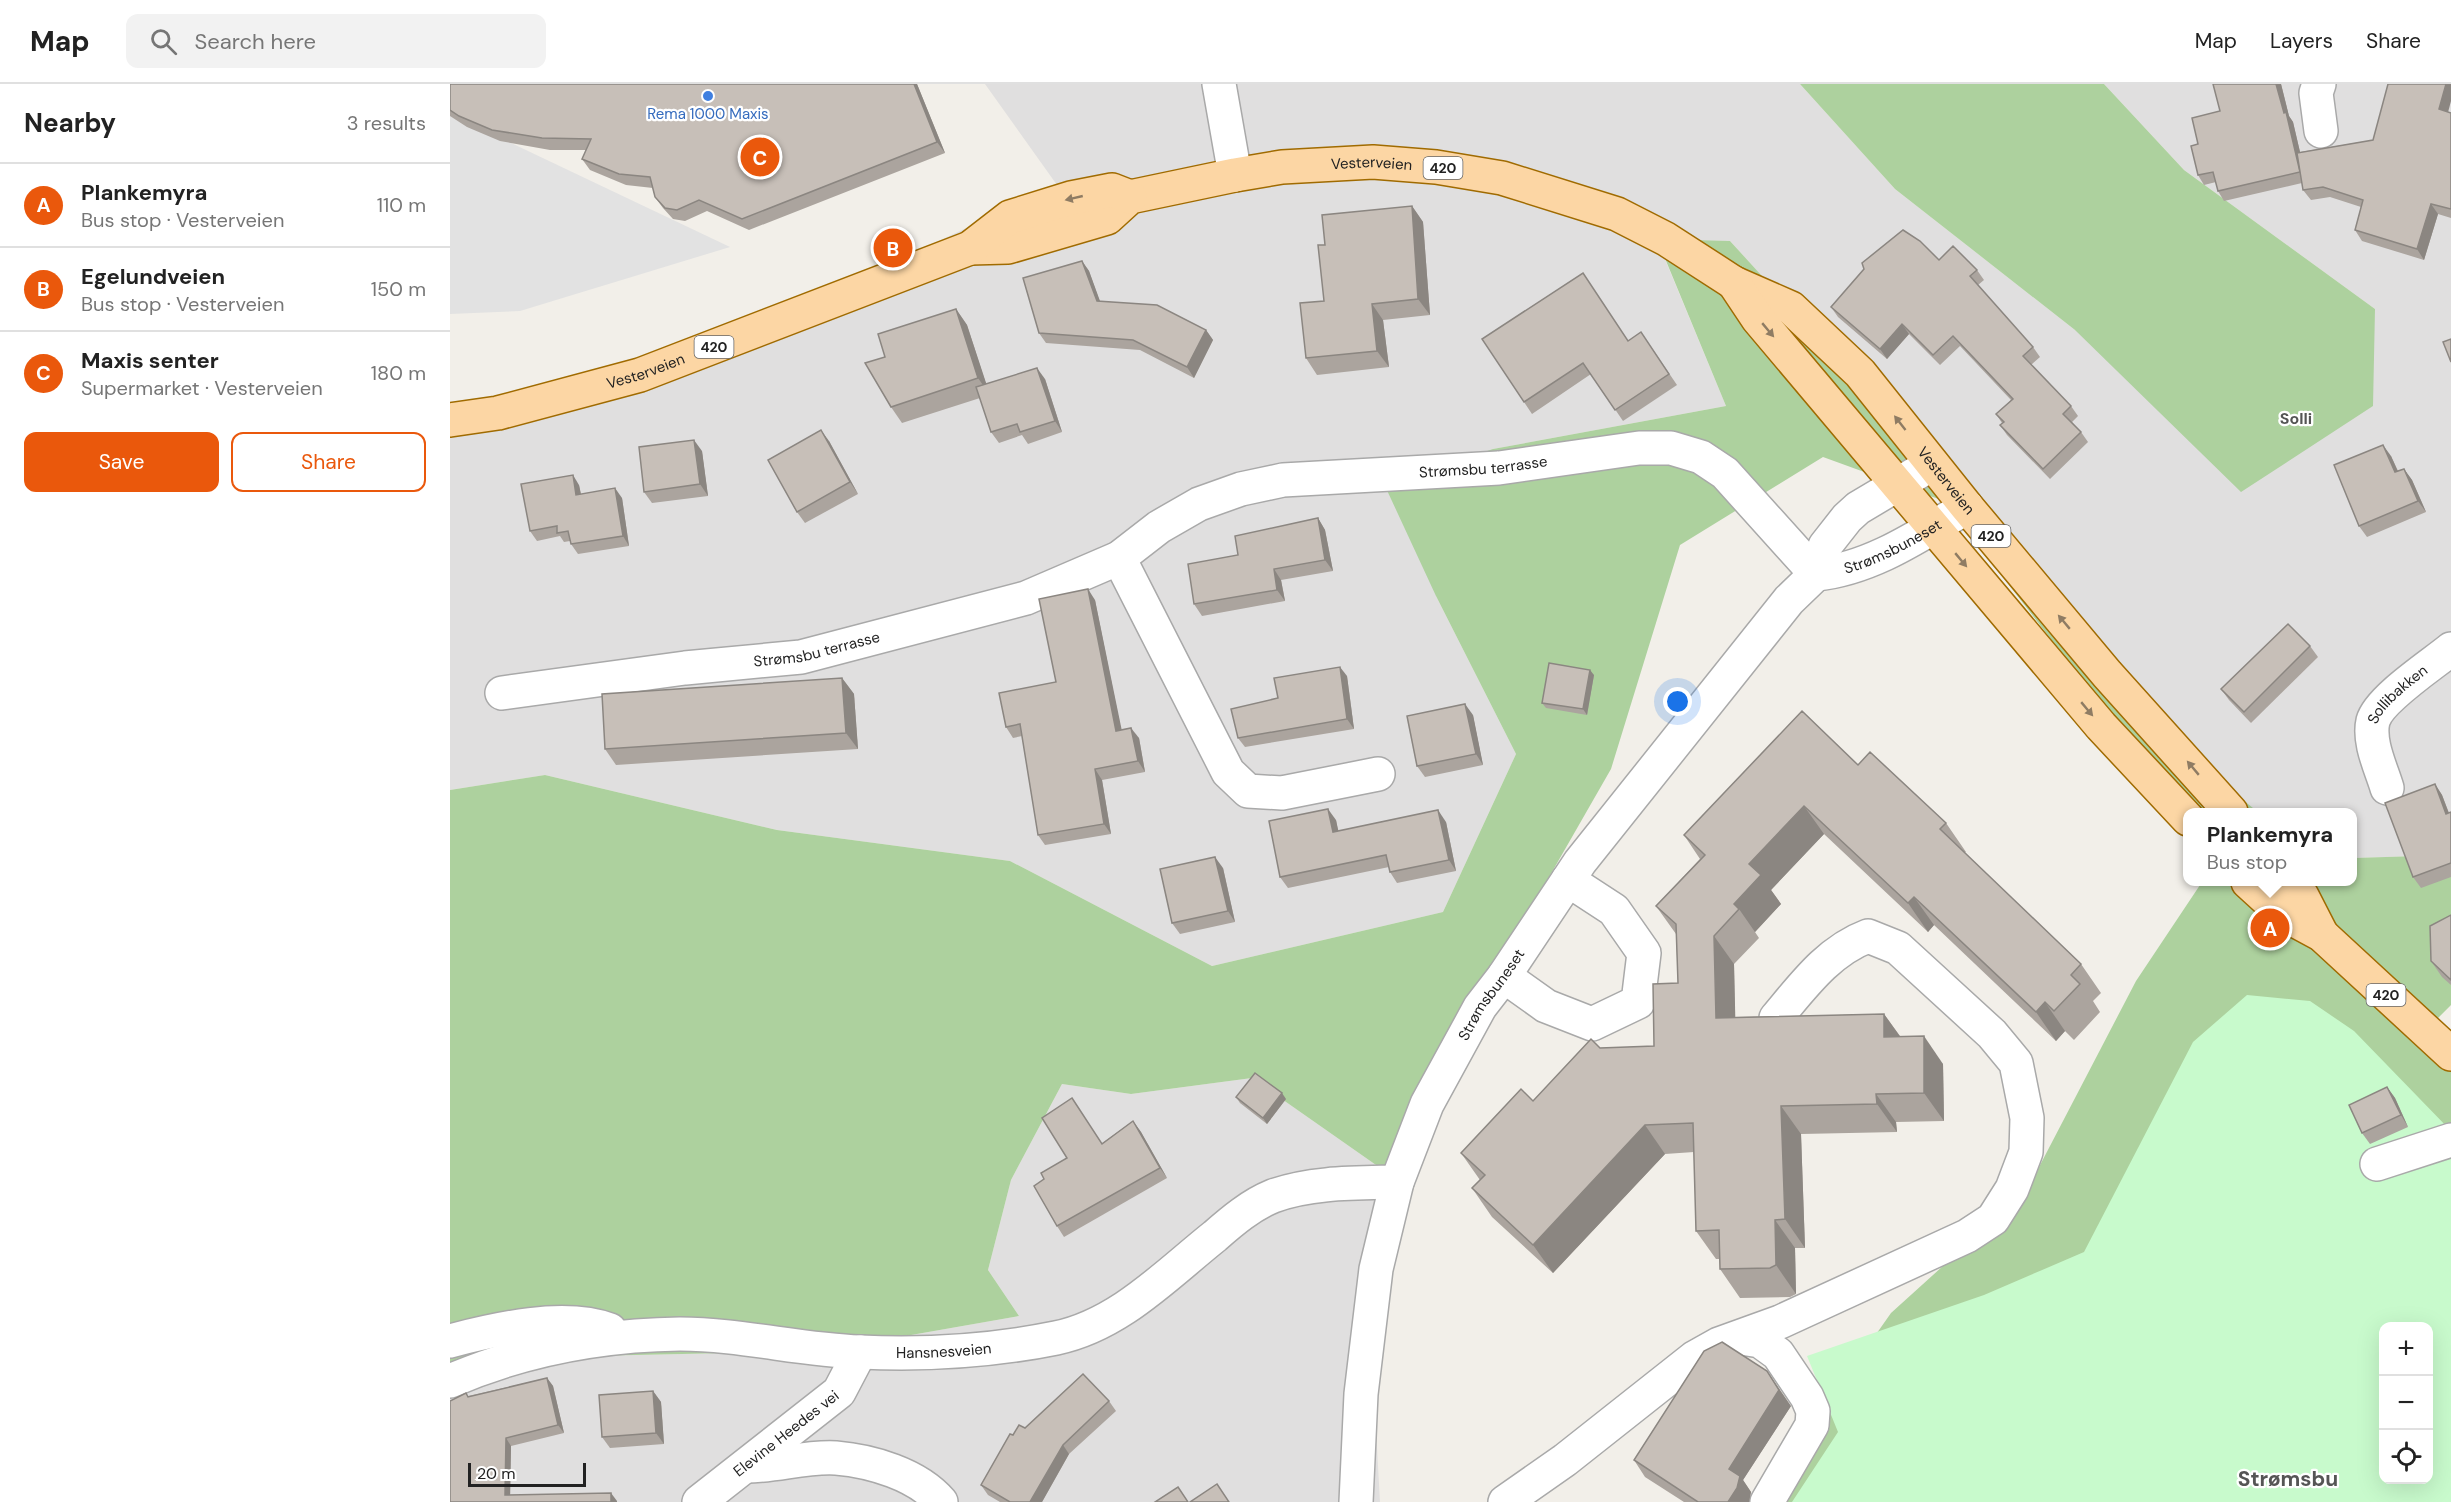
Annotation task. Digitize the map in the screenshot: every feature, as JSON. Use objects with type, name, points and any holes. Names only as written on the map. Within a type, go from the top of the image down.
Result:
[{"type":"main road","name":"Vesterveien","points":[[450,420],[498,413],[640,375],[970,248],[1008,247],[1107,218],[1130,197],[1235,174],[1282,167],[1374,162],[1436,167],[1502,178],[1617,214],[1666,239],[1734,283],[1791,308],[1808,322],[1860,373],[1967,507],[2107,674],[2227,808]]},
{"type":"main road","name":"Vesterveien","points":[[1734,283],[1758,319],[1932,526],[2101,726],[2183,815]]},
{"type":"main road","name":"420","points":[[2252,886],[2283,914],[2322,935],[2451,1054]]},
{"type":"main road","name":"420","points":[[2293,886],[2302,896],[2322,935]]},
{"type":"street","points":[[1219,84],[1235,174]]},
{"type":"street","points":[[2319,84],[2316,93],[2321,131]]},
{"type":"street","name":"Strømsbu terrasse","points":[[502,693],[686,668],[801,657],[1026,598],[1119,558],[1159,527],[1199,504],[1241,489],[1283,480],[1499,468],[1639,448],[1671,448],[1701,457],[1725,473],[1816,574]]},
{"type":"street","name":"Strømsbuneset","points":[[1356,1502],[1361,1394],[1375,1281],[1397,1182],[1427,1104],[1480,1008],[1580,862],[1774,619],[1816,574],[1825,546],[1847,518],[1897,484],[1932,464]]},
{"type":"street","name":"Strømsbuneset","points":[[1816,574],[1842,572],[1878,558],[1967,507]]},
{"type":"street","points":[[1119,558],[1228,772],[1248,791],[1282,793],[1378,774]]},
{"type":"street","name":"Sollibakken","points":[[2387,788],[2375,751],[2373,721],[2380,707],[2451,649]]},
{"type":"street","points":[[1504,976],[1546,1006],[1592,1023],[1638,1002],[1644,953],[1614,910],[1569,880]]},
{"type":"street","points":[[1505,1502],[1565,1460],[1694,1358],[1719,1344],[1741,1338],[1947,1245],[1993,1219],[2012,1189],[2026,1152],[2027,1118],[2016,1063],[1992,1034],[1898,948],[1868,936],[1853,942],[1833,955],[1813,974],[1776,1018]]},
{"type":"street","points":[[2377,1164],[2451,1140]]},
{"type":"street","name":"Hansnesveien","points":[[450,1381],[474,1371],[570,1345],[628,1336],[683,1334],[860,1352],[970,1351],[1057,1338],[1096,1325],[1124,1309],[1239,1216],[1272,1197],[1304,1188],[1397,1182]]},
{"type":"street","points":[[450,1341],[483,1332],[567,1322],[602,1327],[628,1336]]},
{"type":"street","points":[[1741,1338],[1760,1341],[1778,1354],[1807,1397],[1813,1412],[1812,1425],[1767,1502]]},
{"type":"street","name":"Elevine Heedes vei","points":[[699,1502],[839,1392],[860,1352]]},
{"type":"street","points":[[747,1466],[835,1458],[892,1469],[935,1494],[941,1502]]},
{"type":"shaded area","points":[[985,84],[1800,84],[1895,189],[2075,330],[2375,309],[2184,170],[2104,84],[2451,84],[2451,855],[2357,858],[2357,808],[2253,808],[2194,760],[2042,582],[1730,241],[1657,240],[1726,406],[1493,449],[1436,596],[1516,754],[1443,912],[1212,966],[1010,861],[777,830],[545,775],[450,790],[450,426],[475,425],[905,257],[1057,185]]},
{"type":"shaded area","points":[[450,114],[730,247],[520,311],[450,314]]},
{"type":"shaded area","points":[[1252,1078],[1386,1172],[1367,1265],[1380,1502],[450,1502],[450,1389],[589,1356],[820,1351],[1019,1316],[988,1270],[1011,1180],[1062,1084],[1131,1094]]},
{"type":"green space","points":[[1800,84],[2104,84],[2184,170],[2375,309],[2373,406],[2241,492],[2075,330],[1895,189]]},
{"type":"green space","points":[[1657,239],[1730,241],[2042,582],[2194,760],[2253,808],[2183,808],[2183,835],[2084,682],[1944,501],[1823,457],[1680,545],[1611,769],[1494,973],[1386,1172],[1252,1078],[1131,1094],[1062,1084],[1011,1180],[988,1270],[1019,1316],[820,1351],[589,1356],[450,1389],[450,790],[545,775],[777,830],[1010,861],[1212,966],[1443,912],[1516,754],[1436,596],[1385,486],[1493,449],[1726,406]]},
{"type":"green space","points":[[2451,855],[2451,1005],[2428,1028],[2451,1049],[2451,1502],[1761,1502],[1763,1495],[1891,1313],[2027,1190],[2136,981],[2199,886],[2357,886],[2357,858]]},
{"type":"green space","points":[[2247,995],[2310,1001],[2354,1031],[2451,1131],[2451,1502],[1792,1502],[1838,1432],[1807,1356],[1984,1295],[2084,1252],[2193,1042]]},
{"type":"building","points":[[450,84],[914,84],[937,142],[742,219],[699,200],[677,210],[665,208],[655,197],[650,177],[619,174],[582,159],[591,139],[542,138],[492,130],[459,116],[450,110]]},
{"type":"building","points":[[2213,84],[2276,84],[2284,113],[2286,112],[2300,172],[2218,191],[2213,172],[2198,175],[2191,146],[2198,144],[2192,118],[2220,111]]},
{"type":"building","points":[[2388,84],[2446,84],[2439,109],[2451,113],[2451,209],[2431,204],[2417,249],[2355,230],[2363,200],[2323,187],[2303,190],[2297,153],[2373,140]]},
{"type":"building","points":[[1412,206],[1418,299],[1372,304],[1377,351],[1306,358],[1300,303],[1324,301],[1318,245],[1325,245],[1322,215]]},
{"type":"building","points":[[1903,230],[1920,241],[1939,260],[1953,246],[1977,270],[1970,276],[2033,347],[2023,356],[2071,406],[2063,414],[2081,432],[2043,469],[2000,425],[2004,422],[1996,414],[2013,399],[1953,336],[1933,355],[1902,324],[1880,349],[1831,307],[1864,269],[1862,263]]},
{"type":"building","points":[[1082,261],[1097,301],[1157,305],[1206,330],[1187,367],[1133,340],[1039,333],[1023,278]]},
{"type":"building","points":[[1583,273],[1628,341],[1641,332],[1669,374],[1615,410],[1583,363],[1524,402],[1482,339]]},
{"type":"building","points":[[956,309],[978,378],[891,407],[865,363],[885,357],[878,334]]},
{"type":"building","points":[[2451,339],[2451,362],[2443,342]]},
{"type":"building","points":[[1037,368],[1055,421],[1020,432],[1017,424],[991,432],[976,387]]},
{"type":"building","points":[[821,430],[850,482],[797,512],[768,460]]},
{"type":"building","points":[[694,440],[700,484],[644,492],[639,447]]},
{"type":"building","points":[[2383,445],[2395,472],[2404,469],[2418,501],[2359,526],[2334,465]]},
{"type":"building","points":[[573,475],[576,495],[615,488],[623,536],[571,544],[568,531],[557,533],[557,526],[530,531],[521,484]]},
{"type":"building","points":[[1318,518],[1325,560],[1274,569],[1277,590],[1194,604],[1188,564],[1238,555],[1235,536]]},
{"type":"building","points":[[1088,589],[1116,731],[1131,728],[1138,761],[1095,769],[1104,824],[1038,835],[1020,724],[1006,727],[999,693],[1056,682],[1039,599]]},
{"type":"building","points":[[2288,624],[2310,646],[2244,712],[2221,689]]},
{"type":"building","points":[[1549,663],[1590,670],[1583,709],[1542,703]]},
{"type":"building","points":[[1340,667],[1347,719],[1238,738],[1231,709],[1278,698],[1274,678]]},
{"type":"building","points":[[842,678],[846,733],[605,749],[602,694]]},
{"type":"building","points":[[1465,704],[1476,754],[1417,766],[1407,716]]},
{"type":"building","points":[[1802,711],[1858,765],[1870,752],[1946,823],[1940,829],[2081,964],[2071,975],[2080,984],[2054,1011],[2045,1002],[2036,1012],[1914,897],[1908,903],[1804,806],[1749,864],[1761,875],[1734,904],[1739,909],[1714,936],[1716,1018],[1884,1014],[1884,1037],[1924,1036],[1924,1093],[1876,1094],[1877,1104],[1781,1106],[1785,1219],[1775,1220],[1776,1265],[1770,1268],[1720,1269],[1719,1230],[1696,1231],[1693,1123],[1645,1125],[1533,1245],[1472,1188],[1485,1175],[1461,1153],[1521,1089],[1533,1101],[1591,1039],[1600,1048],[1654,1046],[1653,984],[1678,983],[1676,924],[1656,906],[1705,855],[1684,835]]},
{"type":"building","points":[[2435,784],[2446,814],[2451,812],[2451,863],[2413,877],[2385,803]]},
{"type":"building","points":[[1328,809],[1333,832],[1438,810],[1449,860],[1390,872],[1386,855],[1280,877],[1269,821]]},
{"type":"building","points":[[1215,857],[1228,911],[1172,923],[1160,869]]},
{"type":"building","points":[[2451,915],[2451,980],[2431,961],[2430,926]]},
{"type":"building","points":[[1255,1073],[1282,1093],[1263,1118],[1236,1097]]},
{"type":"building","points":[[2387,1087],[2401,1115],[2362,1133],[2349,1105]]},
{"type":"building","points":[[1072,1098],[1102,1144],[1133,1121],[1160,1168],[1057,1226],[1034,1186],[1044,1179],[1041,1173],[1067,1158],[1042,1118]]},
{"type":"building","points":[[1722,1342],[1767,1371],[1779,1390],[1729,1469],[1740,1476],[1737,1488],[1728,1502],[1698,1502],[1634,1460],[1704,1351]]},
{"type":"building","points":[[1083,1374],[1109,1401],[1063,1445],[1030,1502],[1010,1502],[981,1485],[1010,1434],[1013,1435],[1019,1425],[1025,1428]]},
{"type":"building","points":[[547,1378],[558,1425],[506,1438],[505,1495],[611,1493],[611,1502],[450,1502],[450,1401],[466,1393],[468,1397]]},
{"type":"building","points":[[653,1391],[656,1433],[602,1437],[599,1395]]},
{"type":"building","points":[[1217,1484],[1229,1502],[1190,1502]]},
{"type":"building","points":[[1178,1487],[1188,1502],[1155,1502]]},
{"type":"place","name":"Rema 1000 Maxis","points":[[708,96]]},
{"type":"place","name":"Maxis senter","points":[[760,157]]},
{"type":"place","name":"Egelundveien","points":[[893,248]]},
{"type":"place","name":"Plankemyra","points":[[2270,928]]},
{"type":"district","name":"Solli","points":[[2296,418]]},
{"type":"district","name":"Strømsbu","points":[[2288,1479]]}]
